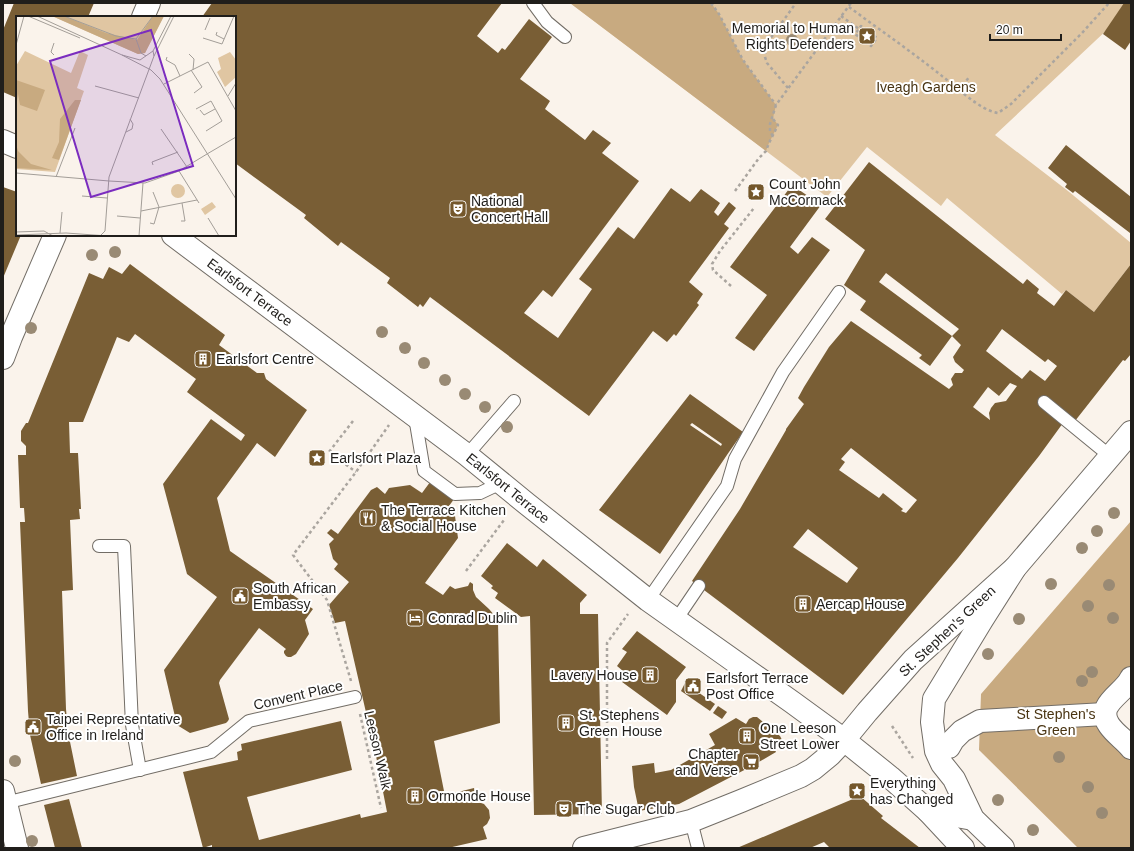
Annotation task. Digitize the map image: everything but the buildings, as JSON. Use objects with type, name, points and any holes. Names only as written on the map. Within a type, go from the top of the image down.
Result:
[{"type":"main road","points":[[143,16],[149,3]]},
{"type":"main road","points":[[3,141],[16,147]]},
{"type":"main road","points":[[3,358],[55,236]]},
{"type":"main road","name":"Earlsfort Terrace","points":[[174,236],[467,455],[648,600],[844,740]]},
{"type":"main road","name":"St. Stephen's Green","points":[[584,848],[690,821],[801,776],[813,769],[830,755],[844,740],[913,660],[1015,568],[1131,432]]},
{"type":"main road","name":"St. Stephen's Green","points":[[1003,848],[973,819],[954,780],[942,764],[936,751],[932,722],[934,699],[1015,568]]},
{"type":"main road","points":[[1131,678],[1123,689],[1108,702],[1105,714],[1108,725],[1131,748]]},
{"type":"main road","points":[[949,747],[953,740],[962,731],[980,721],[1105,714]]},
{"type":"main road","points":[[844,740],[890,777],[928,811],[955,846]]},
{"type":"main road","points":[[4,797],[17,848]]},
{"type":"main road","points":[[928,811],[973,819]]},
{"type":"lane","points":[[532,3],[547,22],[565,37]]},
{"type":"lane","points":[[648,600],[727,486],[735,459],[783,372],[839,292]]},
{"type":"lane","points":[[467,455],[514,401]]},
{"type":"lane","points":[[1044,402],[1110,456]]},
{"type":"lane","points":[[415,417],[424,471],[454,494],[480,493],[501,483]]},
{"type":"lane","points":[[99,546],[124,546],[132,725],[140,770]]},
{"type":"lane","points":[[676,620],[699,586]]},
{"type":"lane","name":"Convent Place","points":[[4,797],[140,770],[210,752],[249,722],[356,697]]},
{"type":"lane","points":[[955,846],[973,819]]},
{"type":"lane","points":[[690,821],[698,848]]},
{"type":"path","points":[[711,3],[719,14],[743,60],[776,105]]},
{"type":"path","points":[[788,88],[767,63],[765,49],[770,39],[796,3]]},
{"type":"path","points":[[773,136],[770,132],[770,124],[776,105],[851,3]]},
{"type":"path","points":[[849,6],[944,77],[958,90],[978,104],[998,113],[1011,104],[1082,33],[1109,3]]},
{"type":"path","points":[[841,16],[859,29]]},
{"type":"path","points":[[861,26],[877,38],[871,46],[855,34],[859,29],[861,26]]},
{"type":"path","points":[[958,90],[970,76]]},
{"type":"path","points":[[735,191],[759,158],[766,151],[778,125],[773,118]]},
{"type":"path","points":[[731,286],[713,270],[712,264],[720,251],[754,208]]},
{"type":"path","points":[[353,421],[330,452],[356,472],[374,446]]},
{"type":"path","name":"Leeson Walk","points":[[356,472],[293,555],[327,600],[356,697],[381,808]]},
{"type":"path","points":[[466,571],[504,520]]},
{"type":"path","points":[[607,760],[607,643],[628,614]]},
{"type":"path","points":[[892,726],[913,758],[909,760]]},
{"type":"green space","name":"Iveagh Gardens","points":[[570,3],[1131,3],[1110,27],[995,135],[1068,191],[1131,243],[1131,264],[1094,312],[1066,290],[1062,294],[947,198],[941,206],[867,147],[827,197]]},
{"type":"green space","points":[[570,3],[711,3],[719,14],[743,60],[776,105],[773,118],[778,125],[766,151]]},
{"type":"green space","name":"St Stephen's Green","points":[[1131,521],[1131,678],[1097,721],[1131,748],[1131,848],[1078,848],[979,750],[981,694]]},
{"type":"place","name":"Memorial to Human Rights Defenders","points":[[867,36]]},
{"type":"place","name":"Count John McCormack","points":[[756,192]]},
{"type":"place","name":"National Concert Hall","points":[[458,209]]},
{"type":"place","name":"Earlsfort Centre","points":[[203,359]]},
{"type":"place","name":"Earlsfort Plaza","points":[[317,458]]},
{"type":"place","name":"The Terrace Kitchen & Social House","points":[[368,518]]},
{"type":"place","name":"South African Embassy","points":[[240,596]]},
{"type":"place","name":"Aercap House","points":[[803,604]]},
{"type":"place","name":"Conrad Dublin","points":[[415,618]]},
{"type":"place","name":"Lavery House","points":[[650,675]]},
{"type":"place","name":"Earlsfort Terrace Post Office","points":[[693,686]]},
{"type":"place","name":"St. Stephens Green House","points":[[566,723]]},
{"type":"place","name":"Taipei Representative Office in Ireland","points":[[33,727]]},
{"type":"place","name":"One Leeson Street Lower","points":[[747,736]]},
{"type":"place","name":"Chapter and Verse","points":[[751,762]]},
{"type":"place","name":"Everything has Changed","points":[[857,791]]},
{"type":"place","name":"Ormonde House","points":[[415,796]]},
{"type":"place","name":"The Sugar Club","points":[[564,809]]}]
